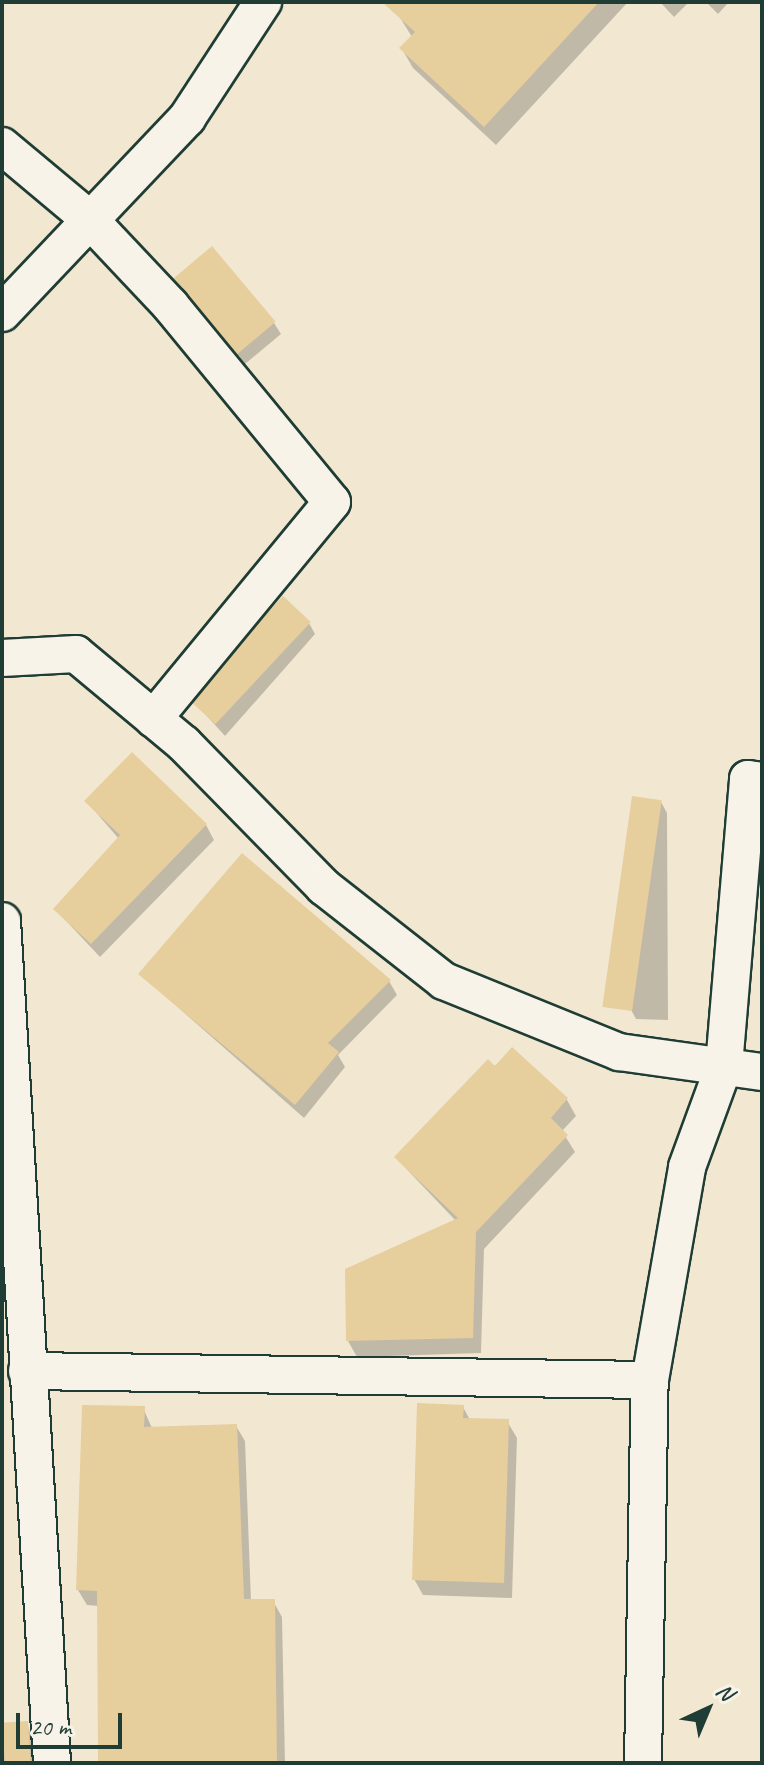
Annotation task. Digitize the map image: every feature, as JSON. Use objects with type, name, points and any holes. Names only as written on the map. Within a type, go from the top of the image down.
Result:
[{"type":"street","points":[[2,313],[88,218],[187,118],[263,2]]},
{"type":"street","points":[[2,146],[88,218],[211,353],[332,502],[153,719]]},
{"type":"street","points":[[2,658],[76,654],[153,719],[324,887],[444,981],[619,1052],[762,1072]]},
{"type":"street","points":[[643,1763],[650,1380],[687,1167],[724,1066],[748,779],[762,781]]},
{"type":"street","points":[[2,921],[52,1763]]},
{"type":"street","points":[[27,1371],[650,1380]]},
{"type":"building","points":[[382,2],[599,2],[484,127],[399,48],[415,32]]},
{"type":"building","points":[[212,246],[276,322],[237,354],[174,278]]},
{"type":"building","points":[[283,596],[311,622],[215,724],[188,698]]},
{"type":"building","points":[[132,752],[207,824],[91,944],[53,909],[120,835],[84,801]]},
{"type":"building","points":[[632,796],[662,800],[632,1011],[602,1007]]},
{"type":"building","points":[[242,853],[391,980],[328,1043],[339,1052],[295,1105],[138,974]]},
{"type":"building","points":[[512,1047],[568,1098],[551,1118],[568,1135],[476,1232],[473,1338],[346,1341],[345,1269],[458,1218],[394,1157],[488,1059],[495,1066]]},
{"type":"building","points":[[417,1403],[464,1405],[463,1418],[509,1419],[504,1583],[412,1580]]},
{"type":"building","points":[[82,1405],[145,1406],[144,1427],[237,1424],[244,1599],[275,1599],[277,1763],[98,1763],[97,1591],[76,1590]]},
{"type":"building","points":[[28,1721],[31,1763],[5,1763],[2,1723]]}]
